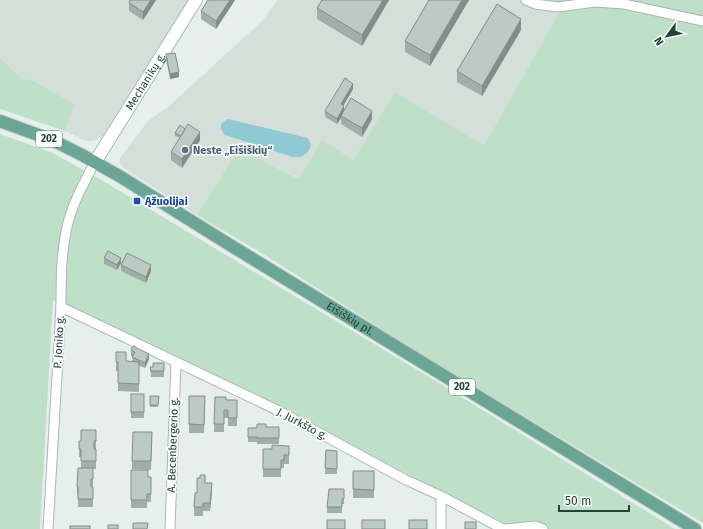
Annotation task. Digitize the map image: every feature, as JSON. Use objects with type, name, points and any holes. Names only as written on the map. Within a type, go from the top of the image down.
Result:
[{"type":"main road","name":"Mechanikų g.","points":[[95,162],[196,0]]},
{"type":"main road","name":"Eišiškių pl.","points":[[0,121],[52,140],[95,162],[695,529]]},
{"type":"street","points":[[526,0],[535,4],[558,7],[595,2],[624,4],[703,21]]},
{"type":"street","name":"P. Joniko g.","points":[[48,529],[61,307],[60,279],[67,227],[76,199],[95,162]]},
{"type":"street","name":"J. Jurkšto g.","points":[[61,307],[279,411],[404,479],[441,496],[501,528],[505,529],[535,526],[543,529]]},
{"type":"street","name":"A. Becenbergerio g.","points":[[170,529],[176,362]]},
{"type":"street","points":[[440,529],[441,496]]},
{"type":"shaded area","points":[[0,0],[188,0],[102,137],[93,141],[86,141],[65,131],[73,104],[34,81],[21,78],[0,58]]},
{"type":"shaded area","points":[[278,0],[540,0],[560,11],[484,145],[395,92],[353,160],[300,179],[239,148],[197,215],[124,168],[120,163],[120,158],[148,121],[168,107],[262,21]]},
{"type":"green space","points":[[540,0],[703,0],[703,523],[440,366],[260,252],[197,215],[239,148],[299,179],[322,140],[353,160],[395,92],[484,145],[560,11]]},
{"type":"green space","points":[[0,58],[21,78],[34,81],[74,104],[65,131],[0,109]]},
{"type":"green space","points":[[0,134],[53,153],[103,181],[439,383],[675,529],[549,529],[540,524],[503,523],[180,358],[53,300],[40,529],[0,529]]},
{"type":"water","points":[[228,119],[308,138],[311,145],[309,151],[305,155],[293,157],[225,135],[221,129],[221,124]]},
{"type":"building","points":[[130,0],[151,0],[143,12],[129,3]]},
{"type":"building","points":[[208,0],[230,0],[216,21],[201,11]]},
{"type":"building","points":[[322,0],[383,0],[362,35],[317,8]]},
{"type":"building","points":[[429,0],[462,0],[430,55],[405,41]]},
{"type":"building","points":[[497,4],[521,19],[482,86],[457,71]]},
{"type":"building","points":[[175,53],[179,72],[170,74],[166,54]]},
{"type":"building","points":[[345,78],[353,84],[341,104],[344,106],[337,119],[325,111]]},
{"type":"building","points":[[351,98],[372,111],[362,128],[341,116]]},
{"type":"building","points":[[188,124],[200,132],[182,159],[171,152]]},
{"type":"building","points":[[180,125],[185,129],[181,136],[175,133]]},
{"type":"building","points":[[108,251],[121,258],[117,265],[104,258]]},
{"type":"building","points":[[127,253],[151,265],[146,277],[121,265]]},
{"type":"building","points":[[133,346],[149,354],[145,363],[132,357],[135,352],[131,350]]},
{"type":"building","points":[[116,352],[126,352],[126,361],[139,362],[139,384],[118,383],[118,362],[116,362]]},
{"type":"building","points":[[153,363],[164,363],[164,371],[151,371],[150,367],[153,367]]},
{"type":"building","points":[[131,394],[144,394],[144,412],[131,412]]},
{"type":"building","points":[[150,396],[159,396],[158,405],[150,405]]},
{"type":"building","points":[[189,396],[205,396],[204,425],[189,424]]},
{"type":"building","points":[[215,397],[226,397],[226,400],[237,400],[237,418],[228,418],[228,410],[224,410],[224,424],[214,424]]},
{"type":"building","points":[[257,424],[266,424],[266,427],[279,427],[279,438],[248,437],[248,428],[257,428]]},
{"type":"building","points":[[81,430],[96,430],[94,449],[96,449],[96,461],[81,461],[79,441],[81,441]]},
{"type":"building","points":[[133,432],[152,432],[151,461],[132,461]]},
{"type":"building","points":[[272,445],[289,446],[289,455],[284,455],[284,460],[281,460],[281,469],[263,469],[263,449],[272,449]]},
{"type":"building","points":[[326,450],[337,451],[337,469],[325,468]]},
{"type":"building","points":[[78,468],[93,468],[93,479],[91,479],[91,486],[93,487],[93,499],[78,499]]},
{"type":"building","points":[[131,470],[148,470],[148,477],[151,477],[151,494],[147,494],[147,500],[131,500]]},
{"type":"building","points":[[353,471],[374,471],[374,490],[353,489]]},
{"type":"building","points":[[200,475],[205,475],[205,483],[212,483],[210,503],[203,503],[203,507],[194,507],[195,493],[197,493],[197,478],[200,478]]},
{"type":"building","points":[[329,489],[344,489],[342,507],[327,507]]},
{"type":"building","points":[[327,520],[345,520],[345,529],[327,529]]},
{"type":"building","points":[[362,520],[385,520],[385,529],[362,529]]},
{"type":"building","points":[[409,520],[427,520],[427,529],[409,529]]},
{"type":"building","points":[[465,522],[476,522],[476,529],[465,529]]},
{"type":"building","points":[[133,523],[148,523],[147,529],[133,529]]},
{"type":"building","points":[[108,525],[118,525],[118,529],[108,529]]},
{"type":"building","points":[[70,526],[90,526],[90,529],[70,529]]},
{"type":"place","name":"Neste „Eišiškių“","points":[[185,150]]},
{"type":"place","name":"Ąžuolijai","points":[[137,201]]}]
